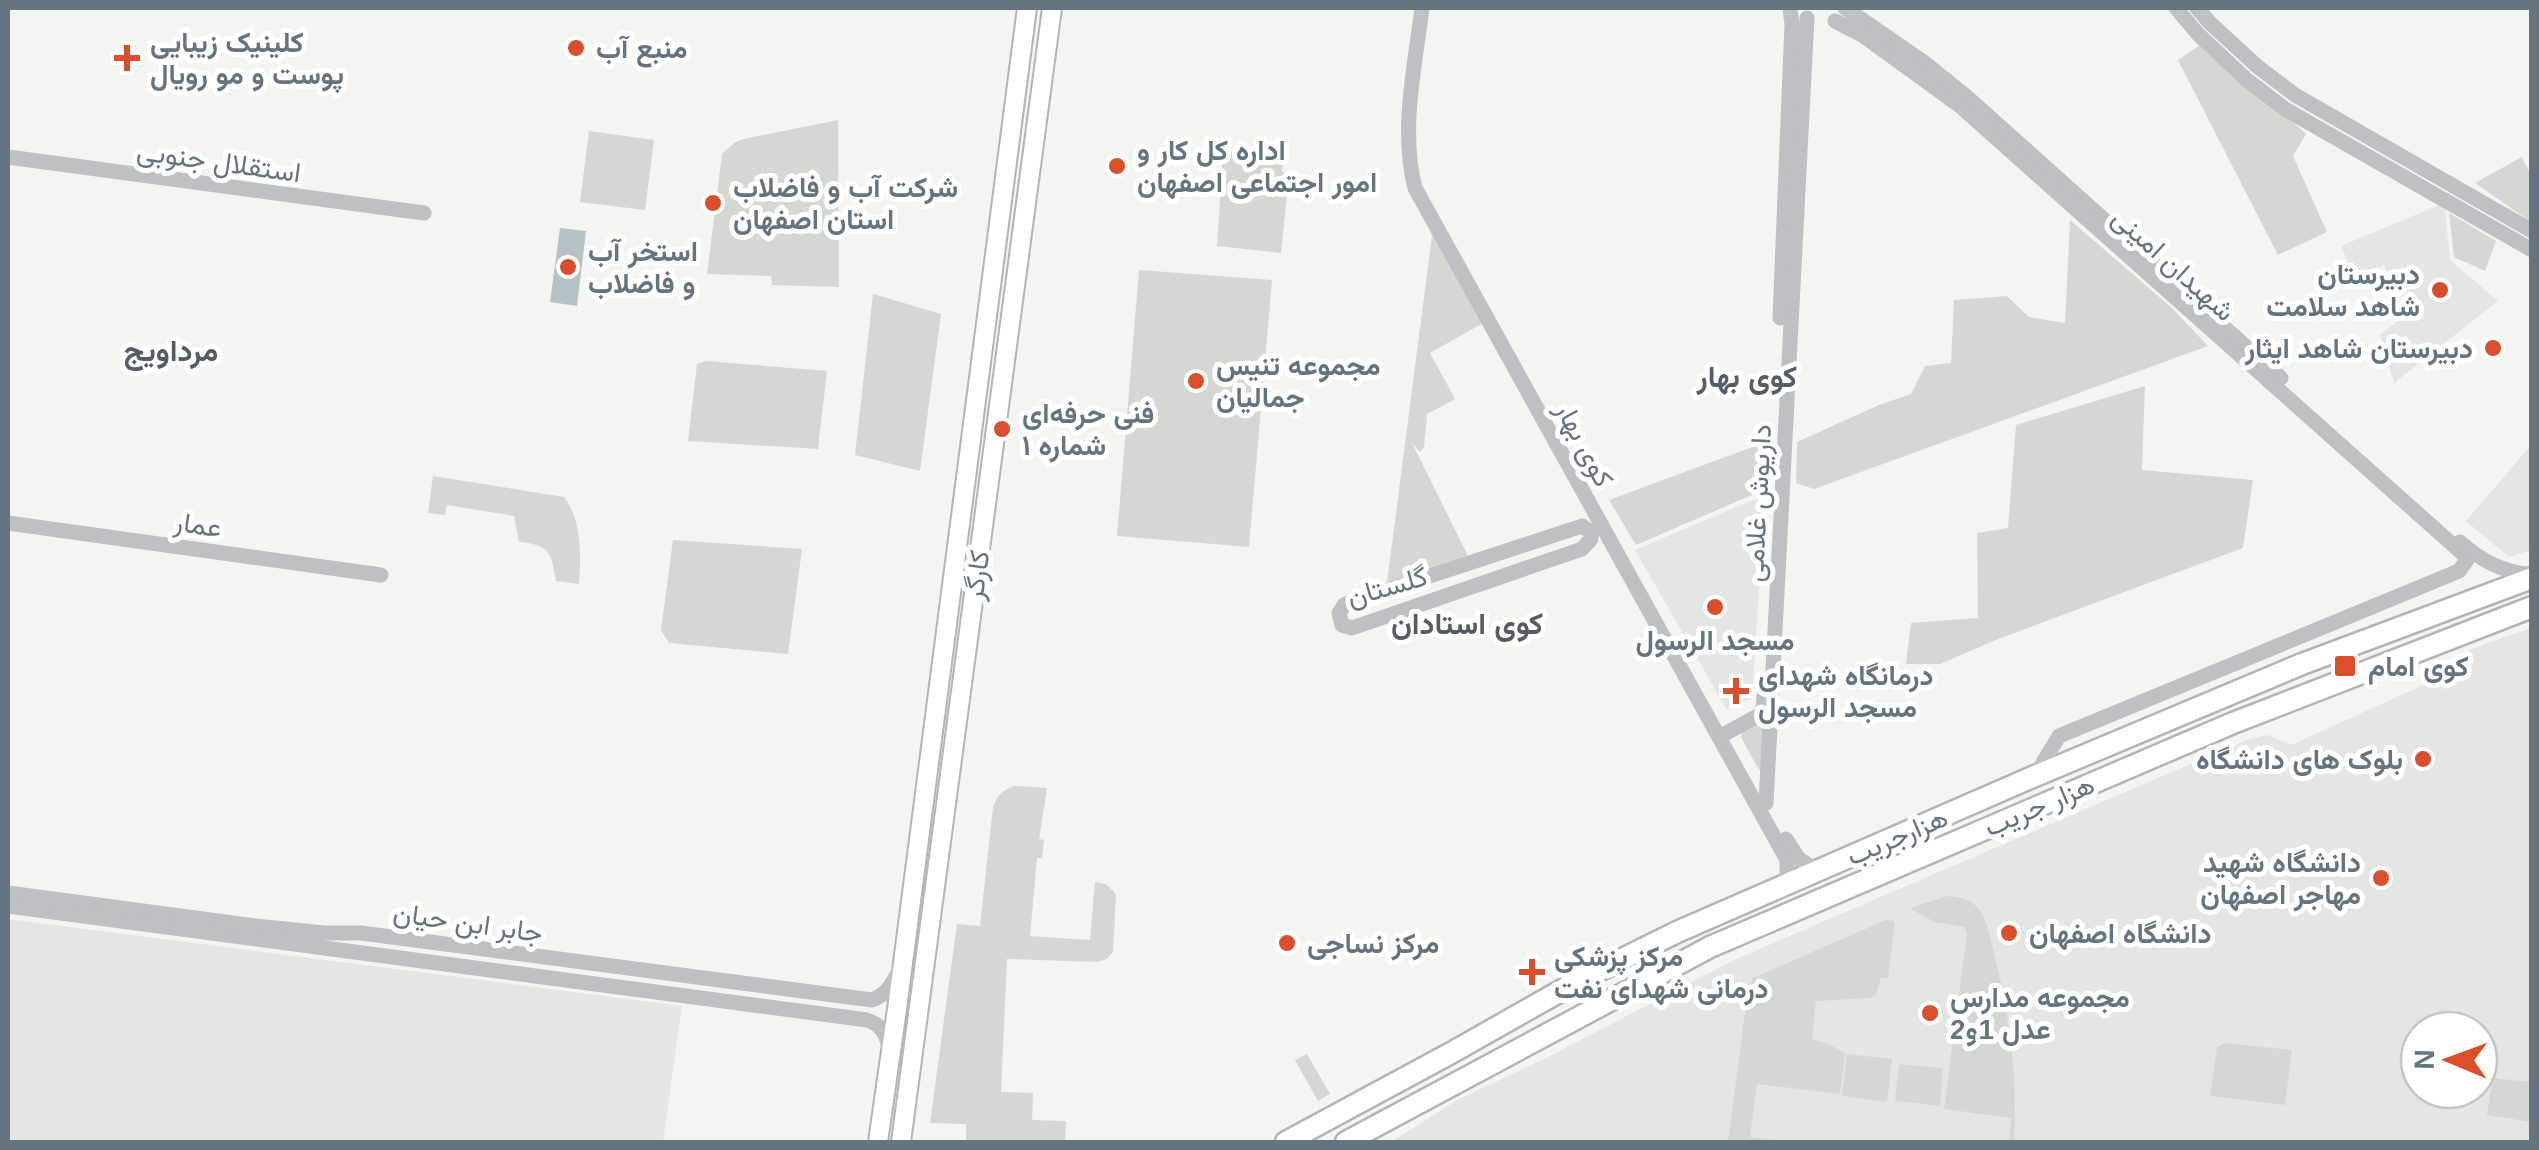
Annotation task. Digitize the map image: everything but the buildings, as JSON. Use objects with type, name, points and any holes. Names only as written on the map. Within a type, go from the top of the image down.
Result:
[{"type":"main road","name":"کارگر","points":[[878,1138],[1027,8]]},
{"type":"main road","name":"کارگر","points":[[902,1140],[1052,8]]},
{"type":"main road","name":"هزارجریب","points":[[1286,1142],[1678,932],[2250,686],[2532,576]]},
{"type":"main road","name":"هزار جریب","points":[[1346,1142],[1710,947],[2223,727],[2532,608]]},
{"type":"main road","points":[[2250,686],[2248,702],[2258,713]]},
{"type":"main road","points":[[2216,701],[2222,704],[2227,717],[2223,727]]},
{"type":"main road","points":[[930,752],[934,769],[930,818],[940,822],[944,816]]},
{"type":"main road","points":[[916,860],[922,852],[931,855],[924,924],[927,950]]},
{"type":"main road","points":[[1603,969],[1616,998]]},
{"type":"main road","points":[[878,1138],[902,1140]]},
{"type":"street","name":"کوی بهار","points":[[1422,8],[1410,111],[1410,162],[1415,188],[1762,805],[1799,859],[1817,871]]},
{"type":"street","name":"کوی بهار","points":[[1430,8],[1417,163],[1431,203],[1723,735]]},
{"type":"street","points":[[1790,8],[1807,18],[1841,12]]},
{"type":"street","name":"داریوش غلامی","points":[[1762,805],[1782,379],[1790,8]]},
{"type":"street","points":[[2176,8],[2247,80],[2286,109],[2338,130],[2532,232]]},
{"type":"street","points":[[2197,8],[2258,67],[2338,130],[2532,250]]},
{"type":"street","name":"شهیدان امینی","points":[[1841,12],[1877,45],[1960,106],[2194,307],[2467,554]]},
{"type":"street","name":"داریوش غلامی","points":[[1782,379],[1807,18]]},
{"type":"street","name":"استقلال جنوبی","points":[[8,157],[424,213]]},
{"type":"street","name":"عمار","points":[[8,523],[382,575]]},
{"type":"street","name":"گلستان","points":[[1582,526],[1591,532],[1591,539],[1582,549],[1352,628],[1342,625],[1339,614],[1345,604],[1582,526]]},
{"type":"street","points":[[2035,776],[2059,736],[2459,571],[2467,554],[2511,573],[2532,576]]},
{"type":"street","points":[[1723,735],[1768,708]]},
{"type":"street","name":"کوی بهار","points":[[1762,805],[1786,860],[1783,886]]},
{"type":"street","name":"جابر ابن حیان","points":[[8,893],[324,934],[361,932],[860,999]]},
{"type":"street","name":"جابر ابن حیان","points":[[8,906],[861,1019]]},
{"type":"street","points":[[860,999],[883,996],[903,964]]},
{"type":"street","points":[[601,986],[604,965]]},
{"type":"street","points":[[860,999],[868,1008],[861,1019]]},
{"type":"street","points":[[861,1019],[876,1022],[886,1034],[890,1054]]},
{"type":"shaded area","points":[[2206,41],[2306,134],[2293,156],[2327,232],[2278,255],[2178,60]]},
{"type":"shaded area","points":[[838,120],[839,287],[772,285],[771,276],[707,274],[722,154],[743,139]]},
{"type":"shaded area","points":[[589,131],[654,140],[645,210],[580,202]]},
{"type":"shaded area","points":[[1223,151],[1283,159],[1282,171],[1289,175],[1281,253],[1217,246]]},
{"type":"shaded area","points":[[2522,157],[2531,175],[2531,222],[2475,183]]},
{"type":"shaded area","name":"دبیرستان شاهد سلامت","points":[[2439,205],[2445,208],[2450,260],[2498,301],[2394,383],[2380,335],[2406,315],[2384,265],[2355,278],[2341,246]]},
{"type":"shaded area","points":[[2449,213],[2496,241],[2485,271],[2454,257]]},
{"type":"shaded area","points":[[2070,220],[2172,308],[2208,346],[1814,489],[1796,483],[1797,442],[1911,394],[1925,366],[1951,363],[1954,300],[2007,296],[2029,317],[2065,323]]},
{"type":"shaded area","name":"استخر آب و فاضلاب","points":[[560,228],[586,231],[577,306],[550,302]]},
{"type":"shaded area","points":[[1433,228],[1485,322],[1430,353],[1455,399],[1427,414],[1424,447],[1420,452],[1412,443],[1471,562],[1386,590]]},
{"type":"shaded area","points":[[1139,270],[1272,280],[1249,547],[1117,536]]},
{"type":"shaded area","points":[[873,294],[941,314],[920,471],[855,455]]},
{"type":"shaded area","points":[[706,361],[827,371],[818,449],[688,441],[697,364]]},
{"type":"shaded area","points":[[2145,386],[2142,470],[2253,480],[2243,548],[1940,664],[1906,664],[1911,623],[1978,618],[1977,533],[2008,528],[2016,425]]},
{"type":"shaded area","points":[[1766,442],[1761,491],[1636,545],[1609,500]]},
{"type":"shaded area","points":[[2531,445],[2531,550],[2509,557],[2466,521]]},
{"type":"shaded area","points":[[433,476],[564,497],[577,527],[579,584],[556,581],[547,552],[537,545],[519,542],[514,516],[447,505],[445,515],[428,513]]},
{"type":"shaded area","points":[[1765,495],[1752,698],[1727,710],[1635,550]]},
{"type":"shaded area","points":[[673,540],[802,549],[788,654],[669,643],[661,630]]},
{"type":"shaded area","name":"دانشگاه اصفهان","points":[[2531,628],[2531,1142],[1391,1142],[1459,1099],[1734,960],[2249,739],[2267,735],[2291,745],[2474,662],[2468,650]]},
{"type":"shaded area","points":[[1767,718],[1764,770],[1759,770],[1741,737],[1742,732]]},
{"type":"shaded area","points":[[1015,786],[1047,788],[1039,839],[1044,840],[1042,858],[1037,858],[1030,936],[1090,940],[1095,882],[1106,884],[1116,894],[1113,952],[1107,959],[1007,959],[1001,1092],[1033,1093],[1032,1120],[1066,1121],[1065,1142],[966,1142],[966,1124],[930,1123],[957,924],[980,926],[993,807],[1001,794]]},
{"type":"shaded area","points":[[1947,896],[1973,903],[1989,930],[2012,1049],[2014,1142],[2009,1142],[2011,1118],[1944,1109],[1967,933],[1964,927],[1934,922],[1910,908]]},
{"type":"shaded area","points":[[8,919],[682,1006],[663,1142],[8,1142]]},
{"type":"shaded area","points":[[1888,919],[1895,922],[1888,978],[1881,978],[1876,995],[1816,1001],[1812,1040],[1827,1043],[1845,1054],[1840,1094],[1757,1084],[1750,1137],[1793,1142],[1728,1142],[1748,990],[1753,978]]},
{"type":"shaded area","points":[[2225,1043],[2292,1050],[2285,1105],[2210,1096],[2217,1047]]},
{"type":"shaded area","points":[[1307,1054],[1330,1094],[1318,1101],[1295,1060]]},
{"type":"shaded area","points":[[1847,1054],[1892,1059],[1887,1102],[1842,1096]]},
{"type":"shaded area","points":[[1899,1064],[1943,1068],[1940,1106],[1895,1101]]},
{"type":"shaded area","points":[[2499,1079],[2531,1082],[2531,1122],[2487,1115],[2488,1110],[2499,1110]]},
{"type":"place","name":"منبع آب","points":[[576,48]]},
{"type":"place","name":"کلینیک زیبایی پوست و مو رویال","points":[[127,58]]},
{"type":"place","name":"اداره کل کار و امور اجتماعی اصفهان","points":[[1117,166]]},
{"type":"place","name":"شرکت آب و فاضلاب استان اصفهان","points":[[713,203]]},
{"type":"place","name":"استخر آب و فاضلاب","points":[[568,267]]},
{"type":"place","name":"دبیرستان شاهد سلامت","points":[[2440,290]]},
{"type":"place","name":"دبیرستان شاهد ایثار","points":[[2493,348]]},
{"type":"place","name":"مجموعه تنیس جمالیان","points":[[1196,381]]},
{"type":"place","name":"فنی حرفه‌ای شماره ۱","points":[[1002,429]]},
{"type":"place","name":"مسجد الرسول","points":[[1715,607]]},
{"type":"place","name":"کوی امام","points":[[2345,666]]},
{"type":"place","name":"درمانگاه شهدای مسجد الرسول","points":[[1736,691]]},
{"type":"place","name":"بلوک های دانشگاه","points":[[2423,759]]},
{"type":"place","name":"دانشگاه شهید مهاجر اصفهان","points":[[2381,878]]},
{"type":"place","name":"دانشگاه اصفهان","points":[[2009,933]]},
{"type":"place","name":"مرکز نساجی","points":[[1287,943]]},
{"type":"place","name":"مرکز پزشکی درمانی شهدای نفت","points":[[1532,972]]},
{"type":"place","name":"مجموعه مدارس عدل 1و2","points":[[1930,1013]]},
{"type":"district","name":"مرداویج","points":[[171,351]]},
{"type":"district","name":"کوی بهار","points":[[1747,377]]},
{"type":"district","name":"کوی استادان","points":[[1467,624]]}]
